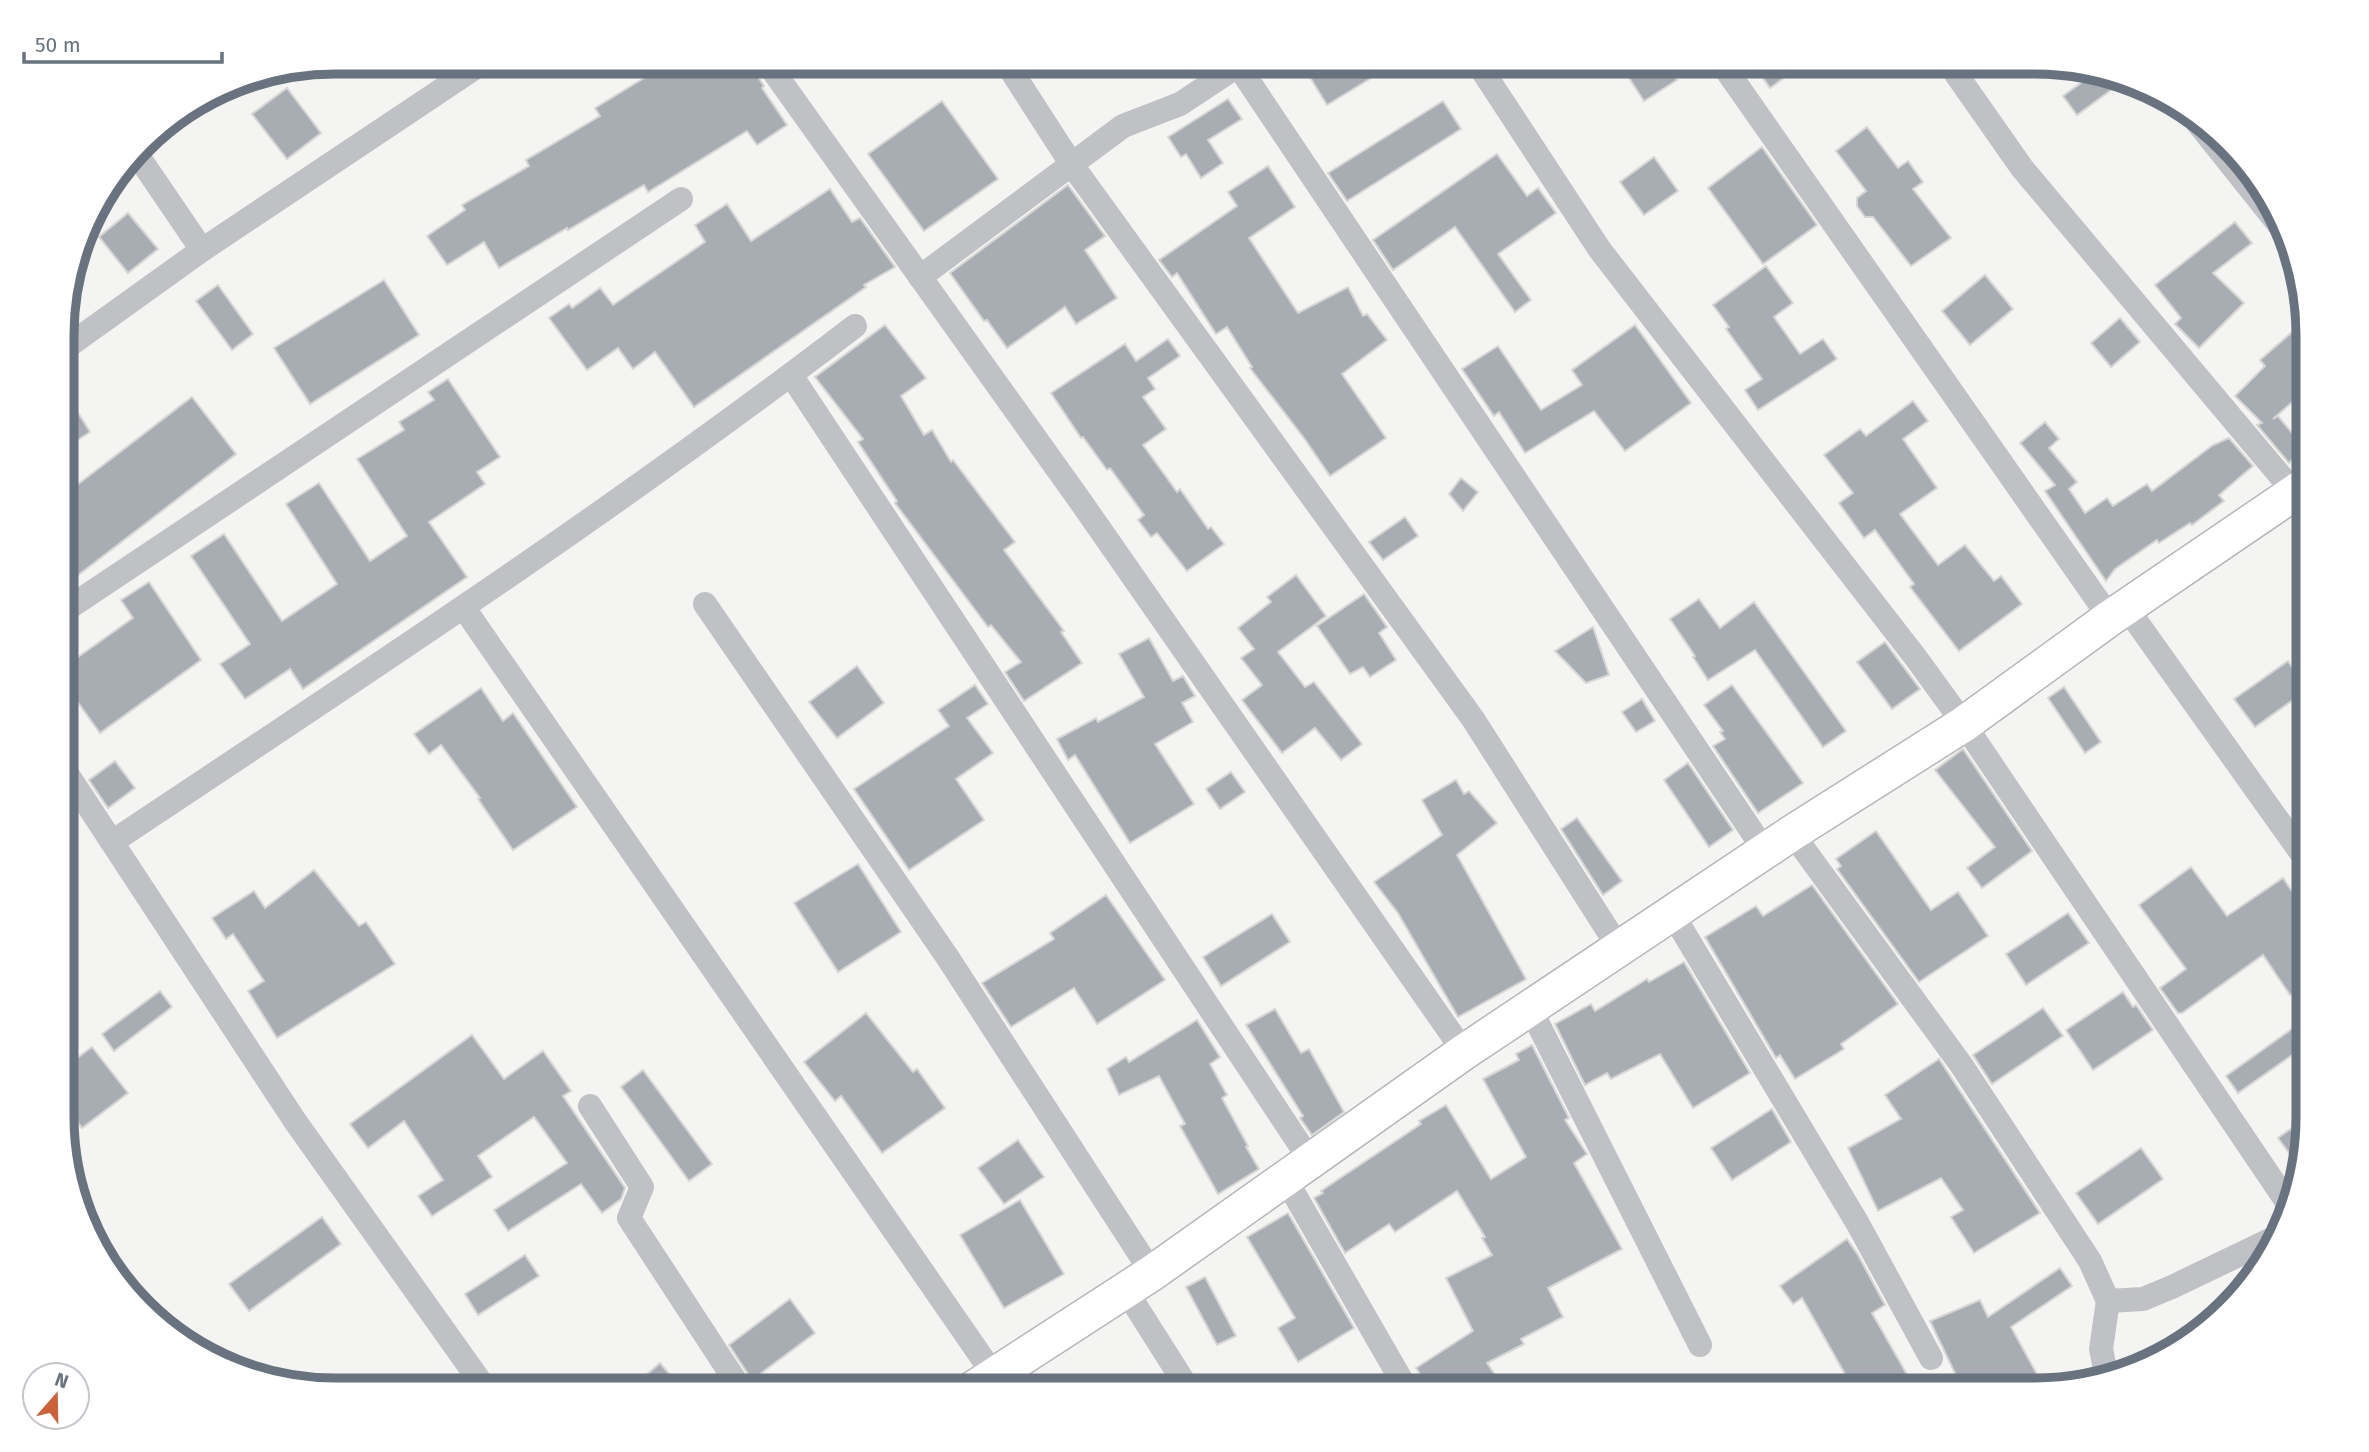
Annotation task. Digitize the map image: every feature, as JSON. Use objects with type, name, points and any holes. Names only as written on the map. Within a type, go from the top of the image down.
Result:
[{"type":"street","points":[[74,342],[202,250],[466,74]]},
{"type":"street","points":[[775,74],[1081,502],[1464,1052]]},
{"type":"street","points":[[1013,74],[1072,165],[1473,719],[1619,948]]},
{"type":"street","points":[[920,277],[1123,126],[1180,104],[1224,74]]},
{"type":"street","points":[[1248,74],[1779,842],[1962,1066],[2090,1261],[2108,1301],[2101,1349],[2103,1370]]},
{"type":"street","points":[[1485,74],[1600,250],[1916,658],[1964,724],[2283,1197]]},
{"type":"street","points":[[1729,74],[2118,613],[2296,847]]},
{"type":"street","points":[[1956,74],[2022,168],[2296,488]]},
{"type":"street","points":[[2221,152],[2257,197]]},
{"type":"street","points":[[140,160],[202,250]]},
{"type":"street","points":[[74,604],[681,199]]},
{"type":"street","points":[[112,842],[464,608],[630,492],[855,326]]},
{"type":"street","points":[[791,375],[1298,1169],[1401,1378]]},
{"type":"street","points":[[1000,1378],[1530,1007],[1779,842],[1964,724],[2118,613],[2296,500]]},
{"type":"street","points":[[705,604],[948,958],[1139,1281],[1183,1378]]},
{"type":"street","points":[[464,608],[985,1378]]},
{"type":"street","points":[[74,784],[295,1121],[479,1378]]},
{"type":"street","points":[[1672,913],[1858,1224],[1931,1359]]},
{"type":"street","points":[[1530,1007],[1700,1345]]},
{"type":"street","points":[[590,1106],[642,1187],[629,1218],[734,1378]]},
{"type":"street","points":[[2108,1301],[2143,1299],[2260,1250]]},
{"type":"building","points":[[651,74],[756,74],[764,86],[762,88],[787,125],[757,145],[747,131],[648,192],[644,185],[499,268],[484,242],[447,265],[427,236],[465,210],[462,205],[529,166],[526,160],[600,116],[595,108]]},
{"type":"building","points":[[1308,74],[1378,74],[1327,105]]},
{"type":"building","points":[[1626,74],[1673,74],[1677,80],[1644,101]]},
{"type":"building","points":[[1760,74],[1789,74],[1770,88]]},
{"type":"building","points":[[2086,79],[2116,86],[2077,115],[2063,96]]},
{"type":"building","points":[[287,88],[321,133],[287,159],[252,114]]},
{"type":"building","points":[[1228,99],[1242,119],[1208,140],[1223,163],[1201,178],[1186,154],[1181,157],[1168,137]]},
{"type":"building","points":[[942,101],[998,179],[924,231],[868,154]]},
{"type":"building","points":[[1443,101],[1461,129],[1347,201],[1328,173]]},
{"type":"building","points":[[1867,127],[1898,168],[1908,161],[1923,182],[1913,189],[1951,238],[1911,266],[1873,217],[1865,217],[1857,206],[1857,198],[1866,191],[1836,151]]},
{"type":"building","points":[[1762,147],[1817,225],[1763,264],[1708,188]]},
{"type":"building","points":[[1497,154],[1527,196],[1538,188],[1556,213],[1498,254],[1531,300],[1515,312],[1455,227],[1393,270],[1373,240]]},
{"type":"building","points":[[1654,157],[1678,191],[1644,215],[1620,182]]},
{"type":"building","points":[[1268,166],[1295,207],[1249,238],[1298,313],[1348,287],[1363,316],[1367,314],[1387,340],[1342,374],[1386,438],[1330,476],[1250,368],[1252,367],[1227,327],[1216,334],[1177,273],[1172,277],[1159,260],[1237,206],[1228,192]]},
{"type":"building","points":[[1068,185],[1105,236],[1085,250],[1117,298],[1076,324],[1065,307],[1007,348],[950,273]]},
{"type":"building","points":[[830,189],[852,222],[860,218],[895,267],[864,285],[866,287],[694,407],[655,352],[633,369],[618,348],[587,370],[549,318],[569,304],[572,308],[600,288],[613,305],[705,242],[695,225],[727,204],[751,241]]},
{"type":"building","points":[[128,213],[158,249],[128,273],[99,237]]},
{"type":"building","points":[[2235,222],[2252,243],[2213,273],[2244,303],[2199,348],[2175,324],[2181,318],[2155,285]]},
{"type":"building","points":[[1766,266],[1793,303],[1774,317],[1800,354],[1823,339],[1837,359],[1758,410],[1745,390],[1762,379],[1726,329],[1729,327],[1713,305]]},
{"type":"building","points":[[1985,275],[2013,309],[1970,345],[1942,311]]},
{"type":"building","points":[[384,280],[419,335],[310,404],[274,348]]},
{"type":"building","points":[[218,285],[253,334],[232,350],[196,301]]},
{"type":"building","points":[[2120,318],[2140,342],[2111,367],[2091,343]]},
{"type":"building","points":[[885,325],[926,378],[901,396],[924,435],[932,430],[951,462],[953,460],[1015,542],[1004,550],[1064,631],[1061,632],[1082,663],[1024,701],[1005,672],[1021,662],[991,625],[988,627],[895,503],[897,501],[858,442],[863,439],[815,377]]},
{"type":"building","points":[[1635,325],[1691,403],[1625,451],[1594,411],[1525,453],[1499,412],[1494,416],[1462,369],[1498,346],[1541,410],[1582,385],[1572,370]]},
{"type":"building","points":[[2296,329],[2296,399],[2273,419],[2278,416],[2296,438],[2296,457],[2289,463],[2257,425],[2262,423],[2235,396],[2265,366],[2260,360]]},
{"type":"building","points":[[1168,339],[1180,356],[1148,378],[1155,389],[1143,397],[1166,429],[1143,445],[1177,492],[1180,489],[1208,529],[1211,527],[1224,544],[1187,571],[1157,533],[1151,537],[1138,520],[1144,515],[1110,468],[1107,470],[1083,437],[1081,438],[1051,393],[1125,344],[1136,361]]},
{"type":"building","points":[[448,379],[500,457],[477,472],[485,484],[429,522],[467,577],[303,689],[290,669],[245,699],[220,664],[250,644],[191,556],[224,534],[282,621],[337,584],[286,504],[319,483],[370,561],[407,536],[357,459],[404,430],[399,422],[434,400],[428,392]]},
{"type":"building","points":[[192,397],[236,454],[74,578],[74,487]]},
{"type":"building","points":[[1913,401],[1928,421],[1903,439],[1937,488],[1900,514],[1938,565],[1965,545],[1994,581],[2001,576],[2022,604],[1959,651],[1910,587],[1914,584],[1875,530],[1864,538],[1839,503],[1853,493],[1824,455],[1860,429],[1866,436]]},
{"type":"building","points":[[74,406],[90,432],[74,442]]},
{"type":"building","points":[[2045,422],[2059,439],[2049,448],[2077,482],[2069,489],[2085,513],[2107,498],[2113,506],[2147,484],[2152,491],[2213,445],[2229,438],[2253,466],[2219,495],[2224,501],[2192,525],[2190,523],[2159,543],[2157,540],[2115,569],[2106,581],[2045,491],[2055,485],[2020,443]]},
{"type":"building","points":[[1461,478],[1478,492],[1463,511],[1449,494]]},
{"type":"building","points":[[1405,517],[1418,536],[1383,560],[1369,542]]},
{"type":"building","points":[[1296,575],[1326,616],[1278,652],[1305,687],[1314,682],[1362,744],[1341,760],[1315,728],[1282,753],[1242,700],[1262,685],[1241,658],[1254,649],[1238,628],[1271,602],[1267,597]]},
{"type":"building","points":[[149,582],[201,660],[100,733],[74,697],[74,660],[133,618],[121,600]]},
{"type":"building","points":[[1364,594],[1387,627],[1379,633],[1396,660],[1370,677],[1363,667],[1350,674],[1317,626]]},
{"type":"building","points":[[1699,599],[1720,628],[1754,602],[1846,731],[1823,747],[1755,650],[1708,680],[1670,619]]},
{"type":"building","points":[[1593,627],[1609,675],[1586,683],[1555,651]]},
{"type":"building","points":[[1149,638],[1173,681],[1183,676],[1195,696],[1182,703],[1193,722],[1155,744],[1194,804],[1130,843],[1075,755],[1068,760],[1057,739],[1096,718],[1098,722],[1144,697],[1119,654]]},
{"type":"building","points":[[1885,642],[1920,689],[1892,709],[1857,662]]},
{"type":"building","points":[[2288,661],[2296,673],[2296,698],[2255,727],[2234,699]]},
{"type":"building","points":[[857,666],[884,703],[837,738],[809,702]]},
{"type":"building","points":[[975,685],[988,704],[967,718],[993,753],[956,779],[984,820],[909,870],[854,789],[949,726],[938,710]]},
{"type":"building","points":[[1732,685],[1803,783],[1758,813],[1713,746],[1725,739],[1720,732],[1723,731],[1704,705]]},
{"type":"building","points":[[2064,687],[2101,742],[2085,753],[2048,698]]},
{"type":"building","points":[[481,688],[503,721],[513,713],[577,807],[513,850],[478,799],[480,798],[441,745],[429,754],[414,734]]},
{"type":"building","points":[[1642,699],[1655,721],[1636,732],[1622,712]]},
{"type":"building","points":[[1963,749],[2032,851],[1982,888],[1967,868],[1995,847],[1935,770]]},
{"type":"building","points":[[115,761],[135,788],[108,808],[89,780]]},
{"type":"building","points":[[1688,763],[1733,830],[1709,847],[1664,780]]},
{"type":"building","points":[[1231,772],[1245,792],[1220,809],[1206,789]]},
{"type":"building","points":[[1456,780],[1464,794],[1469,791],[1497,823],[1457,855],[1526,979],[1458,1017],[1398,913],[1374,882],[1442,835],[1422,800]]},
{"type":"building","points":[[1577,818],[1622,881],[1603,895],[1561,829]]},
{"type":"building","points":[[1876,831],[1931,910],[1958,892],[1988,936],[1919,982],[1837,869],[1841,866],[1836,859]]},
{"type":"building","points":[[858,864],[901,932],[838,972],[794,903]]},
{"type":"building","points":[[2191,867],[2227,916],[2283,878],[2296,898],[2296,991],[2290,995],[2263,955],[2182,1013],[2178,1013],[2160,988],[2186,969],[2139,905]]},
{"type":"building","points":[[314,870],[359,926],[366,922],[395,964],[277,1038],[248,991],[264,981],[233,934],[226,939],[212,918],[254,891],[265,908]]},
{"type":"building","points":[[1812,885],[1898,1004],[1841,1044],[1844,1049],[1795,1079],[1780,1055],[1776,1058],[1705,937],[1756,906],[1763,916]]},
{"type":"building","points":[[1106,895],[1165,980],[1097,1024],[1074,988],[1011,1027],[982,983],[1054,939],[1050,933]]},
{"type":"building","points":[[2068,913],[2089,943],[2026,985],[2006,954]]},
{"type":"building","points":[[1272,914],[1290,942],[1221,986],[1203,957]]},
{"type":"building","points":[[1684,962],[1750,1073],[1693,1108],[1660,1054],[1611,1079],[1607,1073],[1585,1085],[1555,1024],[1591,1004],[1595,1011],[1647,979],[1649,982]]},
{"type":"building","points":[[160,991],[172,1007],[114,1051],[102,1034]]},
{"type":"building","points":[[2123,992],[2133,1007],[2136,1005],[2153,1030],[2093,1070],[2066,1030]]},
{"type":"building","points":[[2043,1008],[2063,1036],[1992,1084],[1973,1055]]},
{"type":"building","points":[[1275,1009],[1301,1053],[1309,1049],[1344,1112],[1312,1135],[1246,1025]]},
{"type":"building","points":[[866,1013],[913,1072],[917,1069],[945,1108],[882,1153],[841,1096],[835,1101],[804,1062]]},
{"type":"building","points":[[1197,1020],[1220,1057],[1210,1064],[1227,1095],[1222,1098],[1259,1169],[1218,1194],[1180,1126],[1185,1124],[1159,1076],[1119,1095],[1107,1069],[1126,1057],[1129,1062]]},
{"type":"building","points":[[2292,1029],[2296,1034],[2296,1052],[2238,1093],[2226,1076]]},
{"type":"building","points":[[472,1035],[504,1079],[543,1051],[571,1091],[563,1096],[625,1188],[621,1199],[602,1213],[581,1184],[508,1231],[494,1210],[567,1163],[534,1117],[478,1156],[492,1177],[432,1216],[418,1196],[443,1180],[404,1121],[368,1148],[350,1124]]},
{"type":"building","points":[[1532,1045],[1569,1118],[1565,1120],[1587,1154],[1574,1163],[1622,1249],[1548,1288],[1563,1317],[1521,1339],[1524,1344],[1487,1363],[1497,1378],[1423,1378],[1416,1368],[1473,1331],[1446,1278],[1492,1255],[1482,1238],[1485,1237],[1457,1191],[1395,1232],[1389,1224],[1345,1253],[1314,1198],[1421,1124],[1419,1121],[1446,1105],[1491,1179],[1526,1157],[1483,1079],[1519,1060],[1516,1054]]},
{"type":"building","points":[[92,1047],[128,1093],[82,1128],[74,1117],[74,1060]]},
{"type":"building","points":[[1939,1059],[2040,1213],[1974,1253],[1951,1217],[1963,1210],[1941,1178],[1878,1211],[1848,1148],[1901,1119],[1885,1095]]},
{"type":"building","points":[[643,1070],[712,1164],[689,1181],[621,1087]]},
{"type":"building","points":[[1772,1109],[1791,1142],[1732,1180],[1711,1148]]},
{"type":"building","points":[[2296,1125],[2292,1157],[2278,1138]]},
{"type":"building","points":[[1018,1140],[1044,1177],[1004,1204],[978,1168]]},
{"type":"building","points":[[2141,1148],[2163,1179],[2098,1224],[2076,1193]]},
{"type":"building","points":[[1020,1200],[1064,1274],[1004,1308],[960,1235]]},
{"type":"building","points":[[1288,1213],[1354,1328],[1298,1362],[1278,1328],[1295,1318],[1247,1237]]},
{"type":"building","points":[[322,1217],[341,1244],[249,1311],[229,1284]]},
{"type":"building","points":[[1847,1239],[1885,1305],[1872,1313],[1909,1378],[1847,1378],[1802,1298],[1793,1304],[1780,1286]]},
{"type":"building","points":[[525,1255],[539,1276],[478,1315],[465,1294]]},
{"type":"building","points":[[2060,1268],[2072,1286],[2011,1327],[2038,1376],[2034,1378],[1957,1378],[1930,1321],[1980,1300],[1988,1317]]},
{"type":"building","points":[[1205,1277],[1236,1336],[1217,1345],[1186,1287]]},
{"type":"building","points":[[790,1299],[815,1333],[755,1378],[751,1378],[729,1345]]},
{"type":"building","points":[[660,1363],[673,1378],[643,1378]]}]
